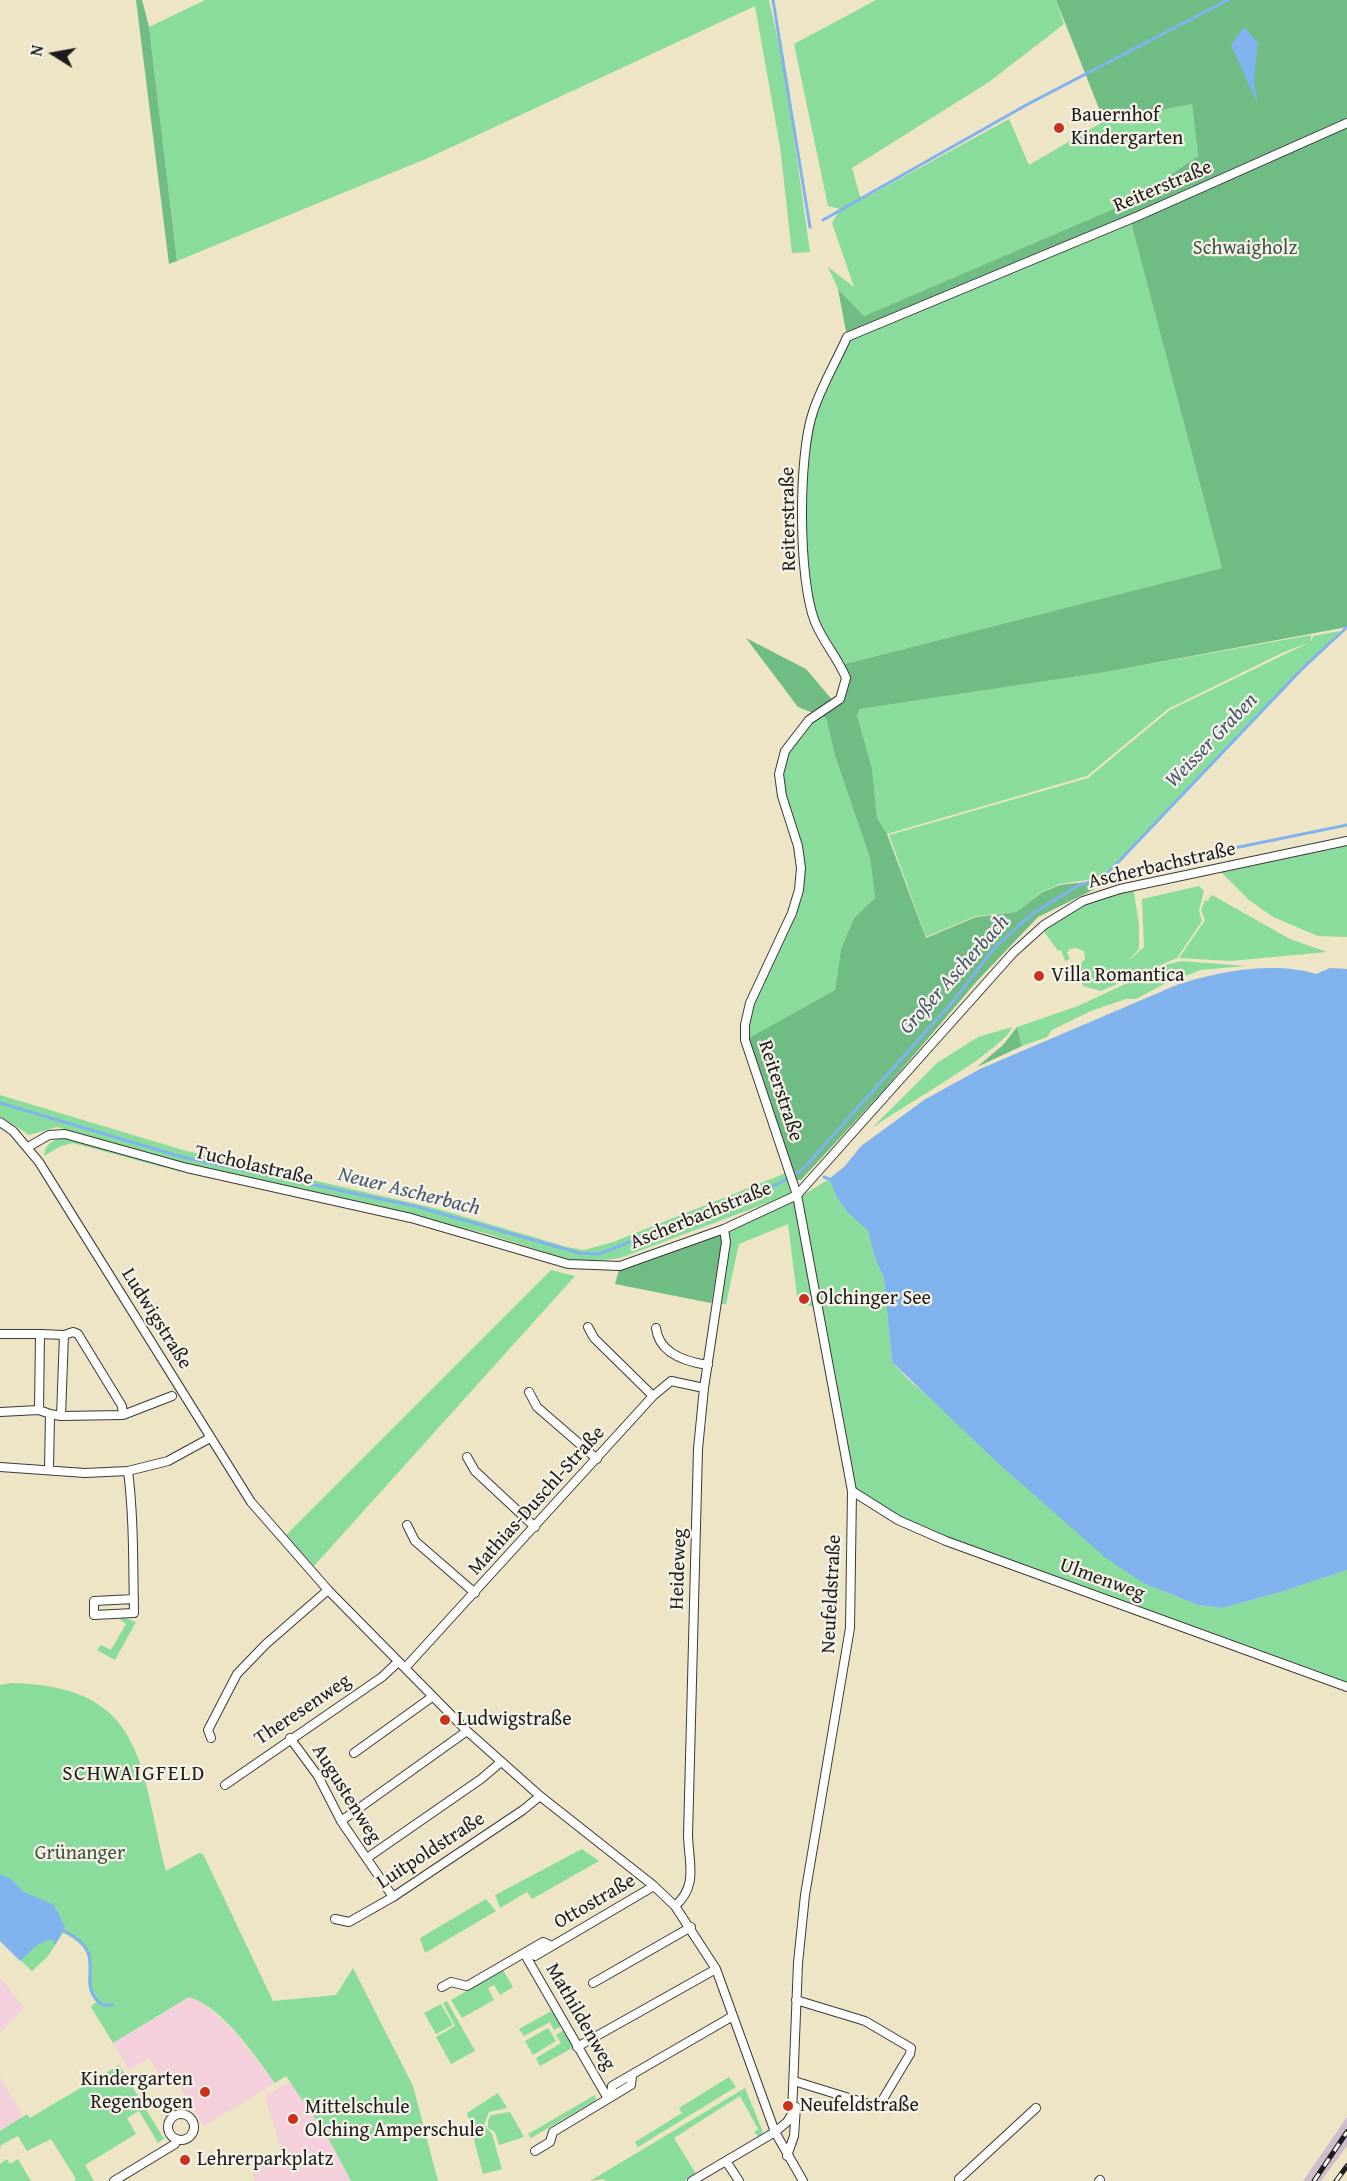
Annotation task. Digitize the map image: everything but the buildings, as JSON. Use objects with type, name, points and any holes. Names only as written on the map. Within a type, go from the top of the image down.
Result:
[{"type":"street","name":"Reiterstraße","points":[[797,1195],[745,1040],[745,1025],[750,1003],[792,913],[799,890],[801,868],[798,846],[782,796],[779,774],[785,751],[809,720],[840,699],[845,685],[846,678],[841,665],[814,620],[808,594],[802,526],[806,445],[813,412],[847,337],[1138,216],[1347,123]]},
{"type":"street","name":"Ascherbachstraße","points":[[583,1266],[620,1266],[724,1229],[797,1195],[1013,953],[1044,925],[1083,901],[1120,889],[1347,841]]},
{"type":"street","points":[[0,1122],[28,1147]]},
{"type":"street","name":"Tucholastraße","points":[[28,1147],[49,1135],[58,1133],[73,1136],[187,1168],[411,1218],[583,1266]]},
{"type":"street","name":"Ludwigstraße","points":[[28,1147],[251,1502],[328,1590],[467,1731],[540,1796],[654,1886],[675,1906],[691,1927],[716,1969],[775,2132],[802,2181]]},
{"type":"street","name":"Neufeldstraße","points":[[775,2132],[787,2122],[792,2114],[796,2000],[805,1895],[850,1628],[852,1491],[797,1195]]},
{"type":"street","name":"Heideweg","points":[[675,1906],[686,1896],[690,1888],[688,1836],[698,1449],[704,1388],[726,1242],[724,1229]]},
{"type":"street","points":[[588,1328],[594,1338],[653,1396]]},
{"type":"street","points":[[656,1328],[657,1337],[680,1360],[708,1365]]},
{"type":"street","points":[[0,1334],[64,1335],[73,1332],[78,1334],[122,1406],[123,1415]]},
{"type":"street","points":[[39,1410],[40,1334]]},
{"type":"street","points":[[61,1416],[64,1335]]},
{"type":"street","name":"Mathias-Duschl-Straße","points":[[401,1665],[475,1593],[653,1396],[672,1381],[704,1388]]},
{"type":"street","points":[[530,1392],[537,1407],[597,1460]]},
{"type":"street","points":[[0,1412],[39,1410],[61,1416],[123,1415],[172,1396]]},
{"type":"street","points":[[49,1469],[50,1414]]},
{"type":"street","points":[[0,1467],[85,1473],[128,1471],[168,1461],[210,1438]]},
{"type":"street","points":[[467,1457],[475,1471],[535,1527]]},
{"type":"street","points":[[128,1471],[134,1599],[134,1613],[94,1615],[94,1601],[134,1599]]},
{"type":"street","name":"Ulmenweg","points":[[852,1491],[898,1520],[946,1541],[1347,1688]]},
{"type":"street","points":[[407,1525],[415,1541],[475,1593]]},
{"type":"street","points":[[211,1738],[208,1730],[237,1674],[266,1644],[328,1590]]},
{"type":"street","name":"Theresenweg","points":[[225,1785],[290,1738],[401,1665]]},
{"type":"street","points":[[354,1754],[432,1697]]},
{"type":"street","points":[[342,1821],[467,1731]]},
{"type":"street","name":"Augustenweg","points":[[290,1738],[318,1776],[342,1821],[393,1897]]},
{"type":"street","points":[[367,1858],[482,1779],[501,1762]]},
{"type":"street","name":"Luitpoldstraße","points":[[334,1919],[349,1922],[393,1897],[523,1810],[540,1796]]},
{"type":"street","name":"Ottostraße","points":[[442,1987],[451,1982],[467,1986],[526,1953],[535,1956],[654,1886]]},
{"type":"street","points":[[593,1983],[691,1927]]},
{"type":"street","name":"Mathildenweg","points":[[526,1953],[577,2047],[609,2096]]},
{"type":"street","points":[[577,2047],[716,1969]]},
{"type":"street","points":[[794,2081],[875,2106],[880,2104],[910,2054],[911,2048],[865,2021],[796,2000]]},
{"type":"street","points":[[535,2151],[550,2142],[553,2132],[609,2096],[631,2085],[632,2076],[733,2016]]},
{"type":"street","points":[[787,2156],[797,2119],[794,2098]]},
{"type":"street","points":[[958,2180],[1036,2108]]},
{"type":"street","points":[[692,2181],[775,2132]]},
{"type":"street","points":[[114,2181],[175,2144],[177,2139]]},
{"type":"street","points":[[726,2161],[739,2181]]},
{"type":"shaded area","points":[[0,1977],[24,2008],[0,2033]]},
{"type":"shaded area","points":[[190,1997],[200,2001],[232,2029],[275,2083],[204,2126],[177,2082],[166,2088],[149,2058],[129,2070],[113,2043]]},
{"type":"shaded area","points":[[0,2077],[23,2116],[0,2131]]},
{"type":"shaded area","name":"Mittelschule Olching Amperschule","points":[[290,2082],[330,2141],[351,2181],[255,2181],[250,2165],[283,2155],[265,2096]]},
{"type":"shaded area","points":[[1347,2117],[1347,2146],[1321,2181],[1303,2181]]},
{"type":"green space","points":[[136,0],[142,0],[149,27],[177,261],[169,264]]},
{"type":"green space","points":[[205,0],[769,0],[784,67],[810,252],[792,253],[780,146],[755,6],[428,158],[177,261],[149,27]]},
{"type":"green space","points":[[876,0],[1056,0],[1064,24],[989,82],[852,168],[861,200],[1009,119],[1029,165],[1104,121],[1192,104],[1198,156],[1132,201],[864,316],[838,289],[828,267],[854,287],[832,223],[840,209],[828,206],[794,44]]},
{"type":"green space","name":"Schwaigholz","points":[[1056,0],[1347,0],[1347,627],[1106,672],[860,709],[857,715],[872,768],[877,818],[887,834],[926,938],[976,917],[1016,912],[1041,893],[1060,885],[1102,880],[1095,889],[1038,917],[977,981],[884,1090],[801,1180],[792,1180],[745,1040],[835,990],[841,949],[854,918],[875,898],[870,858],[835,756],[826,718],[798,707],[746,638],[806,669],[835,703],[844,691],[841,665],[1222,568],[1130,219],[847,337],[838,289],[864,316],[1132,201],[1198,156],[1192,104],[1104,121]]},
{"type":"green space","points":[[1130,219],[1222,568],[841,665],[814,620],[802,526],[813,413],[847,337]]},
{"type":"green space","points":[[1340,631],[1101,878],[1060,884],[1040,893],[1016,912],[976,916],[926,937],[889,835],[1088,778],[1170,710],[1308,643],[1284,652],[1168,709],[1087,776],[887,834],[877,818],[872,768],[857,715],[860,709],[1106,672],[1311,635],[1311,642],[1313,636]]},
{"type":"green space","points":[[818,715],[826,718],[835,756],[870,858],[875,898],[854,918],[841,949],[835,990],[745,1040],[745,1025],[792,913],[801,868],[784,798],[782,773],[785,755]]},
{"type":"green space","points":[[1347,844],[1347,937],[1318,936],[1273,917],[1249,900],[1220,871]]},
{"type":"green space","points":[[1133,886],[1139,925],[1139,949],[1128,961],[1144,947],[1142,899],[1199,886],[1204,891],[1199,911],[1202,921],[1177,958],[1101,991],[1083,986],[1077,968],[1085,959],[1084,951],[1076,948],[1070,949],[1067,953],[1070,959],[1065,961],[1061,950],[1058,951],[1045,933],[1044,925],[1083,901]]},
{"type":"green space","points":[[1212,895],[1290,939],[1327,952],[1230,961],[1179,958],[1205,920],[1201,910],[1205,900],[1207,901]]},
{"type":"green space","points":[[1181,961],[1246,966],[1201,970],[1164,984],[1136,999],[1126,999],[1091,1011],[1052,1030],[1047,1037],[1022,1046],[1017,1027],[1078,1006],[1166,965]]},
{"type":"green space","points":[[1012,1027],[1005,1037],[972,1064],[871,1129],[937,1063],[978,1037]]},
{"type":"green space","points":[[1017,1027],[1022,1046],[977,1067],[1003,1045]]},
{"type":"green space","points":[[0,1095],[183,1150],[438,1209],[584,1250],[613,1242],[786,1173],[791,1190],[789,1195],[620,1258],[580,1263],[484,1233],[157,1157],[57,1127],[29,1135],[0,1116]]},
{"type":"green space","points":[[64,1138],[181,1170],[181,1172],[73,1143],[61,1146],[44,1156],[50,1143]]},
{"type":"green space","points":[[829,1179],[836,1196],[847,1212],[868,1231],[874,1255],[884,1279],[892,1362],[908,1379],[1145,1584],[1198,1605],[1222,1608],[1281,1592],[1347,1570],[1347,1687],[898,1520],[852,1491],[817,1307],[798,1304],[788,1224],[739,1244],[726,1304],[711,1303],[722,1242],[720,1231],[810,1191]]},
{"type":"green space","points":[[720,1231],[722,1242],[711,1303],[615,1284],[620,1266]]},
{"type":"green space","points":[[551,1270],[575,1276],[314,1566],[286,1535]]},
{"type":"green space","points":[[122,1617],[136,1622],[115,1660],[97,1650],[101,1645],[111,1650],[126,1624],[120,1620]]},
{"type":"green space","name":"Grünanger","points":[[11,1683],[55,1688],[88,1699],[112,1716],[129,1738],[141,1765],[166,1871],[199,1853],[203,1854],[273,2001],[336,1995],[353,1968],[413,2086],[438,2181],[351,2181],[330,2141],[286,2076],[275,2083],[248,2046],[226,2022],[202,2003],[189,1997],[113,2043],[91,2007],[96,2002],[89,1982],[88,1957],[77,1941],[63,1933],[48,1956],[32,1971],[0,1941],[0,1685]]},
{"type":"green space","points":[[582,1849],[599,1861],[532,1899],[527,1892],[500,1908],[495,1895]]},
{"type":"green space","points":[[486,1899],[496,1911],[425,1953],[420,1938]]},
{"type":"green space","points":[[503,1970],[513,1987],[500,1995],[494,1985],[488,1988],[494,2000],[462,2018],[451,2000]]},
{"type":"green space","points":[[447,2001],[475,2051],[451,2064],[436,2037],[455,2026],[443,2003]]},
{"type":"green space","points":[[441,2004],[453,2025],[436,2034],[424,2013]]},
{"type":"green space","points":[[553,2010],[562,2026],[554,2030],[550,2022],[524,2036],[519,2029]]},
{"type":"green space","points":[[548,2028],[556,2041],[533,2055],[525,2041]]},
{"type":"green space","points":[[564,2030],[574,2047],[540,2066],[536,2058],[561,2043],[556,2035]]},
{"type":"green space","points":[[119,2065],[164,2139],[158,2143],[139,2111],[127,2118],[136,2134],[85,2165],[94,2181],[74,2181],[76,2179],[51,2139],[27,2151],[18,2136],[1,2145],[0,2150],[0,2131],[27,2114],[30,2118]]},
{"type":"green space","points":[[729,2077],[736,2087],[638,2147],[635,2142],[682,2113],[679,2108]]},
{"type":"green space","points":[[745,2088],[763,2132],[759,2137],[754,2132],[758,2129],[740,2096],[674,2138],[696,2174],[684,2181],[605,2181],[604,2179],[590,2181]]},
{"type":"green space","points":[[498,2093],[507,2108],[489,2112],[484,2125],[492,2134],[502,2169],[483,2174],[467,2113]]},
{"type":"green space","points":[[595,2095],[596,2100],[531,2138],[528,2134]]},
{"type":"green space","points":[[510,2112],[524,2137],[499,2145],[495,2132],[488,2128],[488,2120],[491,2115]]},
{"type":"green space","points":[[7,2159],[10,2164],[18,2159],[31,2181],[0,2181],[0,2164]]},
{"type":"water","points":[[1244,27],[1258,43],[1254,76],[1257,103],[1231,45]]},
{"type":"water","name":"Olchinger See","points":[[1283,968],[1316,974],[1330,968],[1347,969],[1347,1570],[1281,1592],[1222,1608],[1198,1605],[1145,1584],[1106,1558],[999,1464],[892,1362],[884,1279],[874,1255],[868,1231],[847,1212],[836,1196],[829,1179],[845,1166],[861,1146],[924,1100],[980,1069],[1179,984],[1247,969]]},
{"type":"water","points":[[0,1874],[11,1879],[24,1892],[54,1905],[65,1927],[55,1945],[51,1939],[37,1945],[20,1961],[0,1941]]},
{"type":"waterway","points":[[773,0],[810,227]]},
{"type":"waterway","points":[[823,220],[1028,104],[1228,0]]},
{"type":"waterway","name":"Weisser Graben","points":[[1104,877],[1302,669],[1347,627]]},
{"type":"waterway","name":"Neuer Ascherbach","points":[[0,1103],[182,1157],[414,1206],[579,1253],[599,1254],[778,1184],[802,1170],[955,999],[996,946],[1033,913],[1079,885],[1166,862],[1347,825]]},
{"type":"waterway","points":[[824,1177],[829,1179]]},
{"type":"waterway","points":[[64,1931],[79,1940],[87,1950],[90,1959],[90,1988],[94,1997],[103,2005],[113,2005]]},
{"type":"railway","points":[[1314,2181],[1347,2132]]},
{"type":"railway","points":[[1336,2181],[1347,2166]]},
{"type":"place","name":"Bauernhof Kindergarten","points":[[1059,128]]},
{"type":"place","name":"Villa Romantica","points":[[1039,976]]},
{"type":"place","name":"Olchinger See","points":[[804,1299]]},
{"type":"place","name":"Ludwigstraße","points":[[445,1720]]},
{"type":"place","name":"Kindergarten Regenbogen","points":[[205,2092]]},
{"type":"place","name":"Neufeldstraße","points":[[788,2106]]},
{"type":"place","name":"Mittelschule Olching Amperschule","points":[[293,2119]]},
{"type":"place","name":"Lehrerparkplatz","points":[[185,2160]]},
{"type":"district","name":"SCHWAIGFELD","points":[[134,1775]]},
{"type":"water label","name":"Großer Ascherbach","points":[[955,975]]}]
